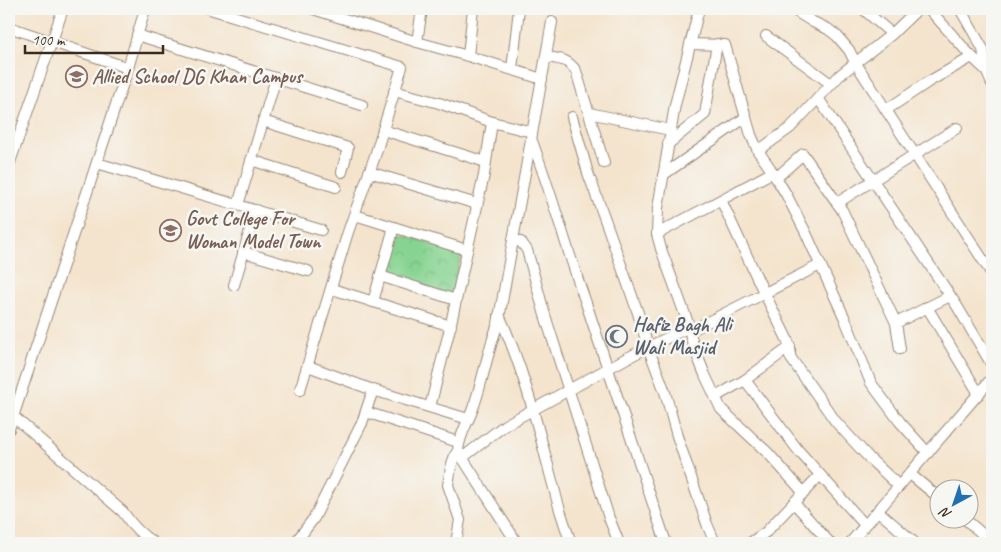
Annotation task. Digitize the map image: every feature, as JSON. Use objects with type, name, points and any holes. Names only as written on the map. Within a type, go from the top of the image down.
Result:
[{"type":"street","points":[[9,165],[13,136],[52,42],[63,9]]},
{"type":"street","points":[[9,429],[128,68],[144,9]]},
{"type":"street","points":[[210,9],[402,67],[300,390]]},
{"type":"street","points":[[313,9],[542,79]]},
{"type":"street","points":[[417,42],[422,9]]},
{"type":"street","points":[[468,56],[473,9]]},
{"type":"street","points":[[512,69],[519,9]]},
{"type":"street","points":[[699,9],[670,130],[656,234],[690,329],[696,352],[721,409],[763,448],[804,493]]},
{"type":"street","points":[[792,9],[828,29],[849,50],[992,274]]},
{"type":"street","points":[[863,9],[892,34]]},
{"type":"street","points":[[758,151],[790,128],[840,75],[892,34],[918,9]]},
{"type":"street","points":[[929,9],[986,70]]},
{"type":"street","points":[[960,9],[984,49],[986,70],[992,84]]},
{"type":"street","points":[[456,543],[460,520],[448,485],[455,455],[459,450],[472,411],[486,366],[491,342],[498,324],[552,22]]},
{"type":"street","points":[[9,27],[128,68]]},
{"type":"street","points":[[137,35],[362,105]]},
{"type":"street","points":[[766,36],[831,84]]},
{"type":"street","points":[[690,44],[725,45],[751,135],[758,151],[775,175],[801,224],[845,319],[871,383],[900,422],[928,453]]},
{"type":"street","points":[[668,144],[704,114],[717,44]]},
{"type":"street","points":[[546,57],[563,60],[572,65],[576,71],[604,163]]},
{"type":"street","points":[[886,110],[928,82],[972,57]]},
{"type":"street","points":[[238,205],[276,78]]},
{"type":"street","points":[[394,91],[439,103],[532,136]]},
{"type":"street","points":[[818,98],[950,296],[992,365]]},
{"type":"street","points":[[589,113],[670,130]]},
{"type":"street","points":[[572,117],[588,173],[665,392],[677,436],[715,543]]},
{"type":"street","points":[[663,175],[746,117]]},
{"type":"street","points":[[263,121],[348,148],[342,172]]},
{"type":"street","points":[[430,407],[451,326],[486,162],[492,122]]},
{"type":"street","points":[[837,203],[957,128]]},
{"type":"street","points":[[383,130],[486,162]]},
{"type":"street","points":[[532,136],[572,265],[666,543]]},
{"type":"street","points":[[656,234],[721,200],[775,175],[803,154],[842,210],[856,237],[896,323],[900,349]]},
{"type":"street","points":[[251,160],[336,187]]},
{"type":"street","points":[[97,163],[321,230]]},
{"type":"street","points":[[369,172],[477,204]]},
{"type":"street","points":[[721,200],[790,347],[790,357],[836,422],[870,459],[899,486]]},
{"type":"street","points":[[234,285],[256,210]]},
{"type":"street","points":[[355,215],[467,250]]},
{"type":"street","points":[[373,302],[394,227]]},
{"type":"street","points":[[512,240],[521,242],[527,250],[544,312],[609,518],[619,543]]},
{"type":"street","points":[[244,252],[308,272]]},
{"type":"street","points":[[459,450],[648,347],[765,294],[820,265]]},
{"type":"street","points":[[380,276],[456,300]]},
{"type":"street","points":[[332,289],[451,326]]},
{"type":"street","points":[[896,323],[950,296]]},
{"type":"street","points":[[927,307],[979,394]]},
{"type":"street","points":[[499,314],[508,334],[533,410],[571,543]]},
{"type":"street","points":[[715,397],[744,380],[790,347]]},
{"type":"street","points":[[308,366],[373,390],[468,419]]},
{"type":"street","points":[[850,543],[992,378]]},
{"type":"street","points":[[744,380],[798,450],[865,525]]},
{"type":"street","points":[[295,543],[314,518],[362,423],[373,390]]},
{"type":"street","points":[[366,412],[459,450],[517,543]]},
{"type":"street","points":[[13,416],[123,512],[131,524],[154,543]]},
{"type":"street","points":[[910,474],[928,489]]},
{"type":"street","points":[[750,543],[766,532],[820,475]]},
{"type":"street","points":[[794,503],[830,543]]},
{"type":"street","points":[[878,510],[915,543]]},
{"type":"street","points":[[978,530],[992,542]]},
{"type":"green space","points":[[397,233],[462,252],[452,296],[385,274]]},
{"type":"place","name":"Allied School DG Khan Campus","points":[[76,76]]},
{"type":"place","name":"Govt College For Woman Model Town","points":[[170,230]]},
{"type":"place","name":"Hafiz Bagh Ali Wali Masjid","points":[[617,336]]}]
